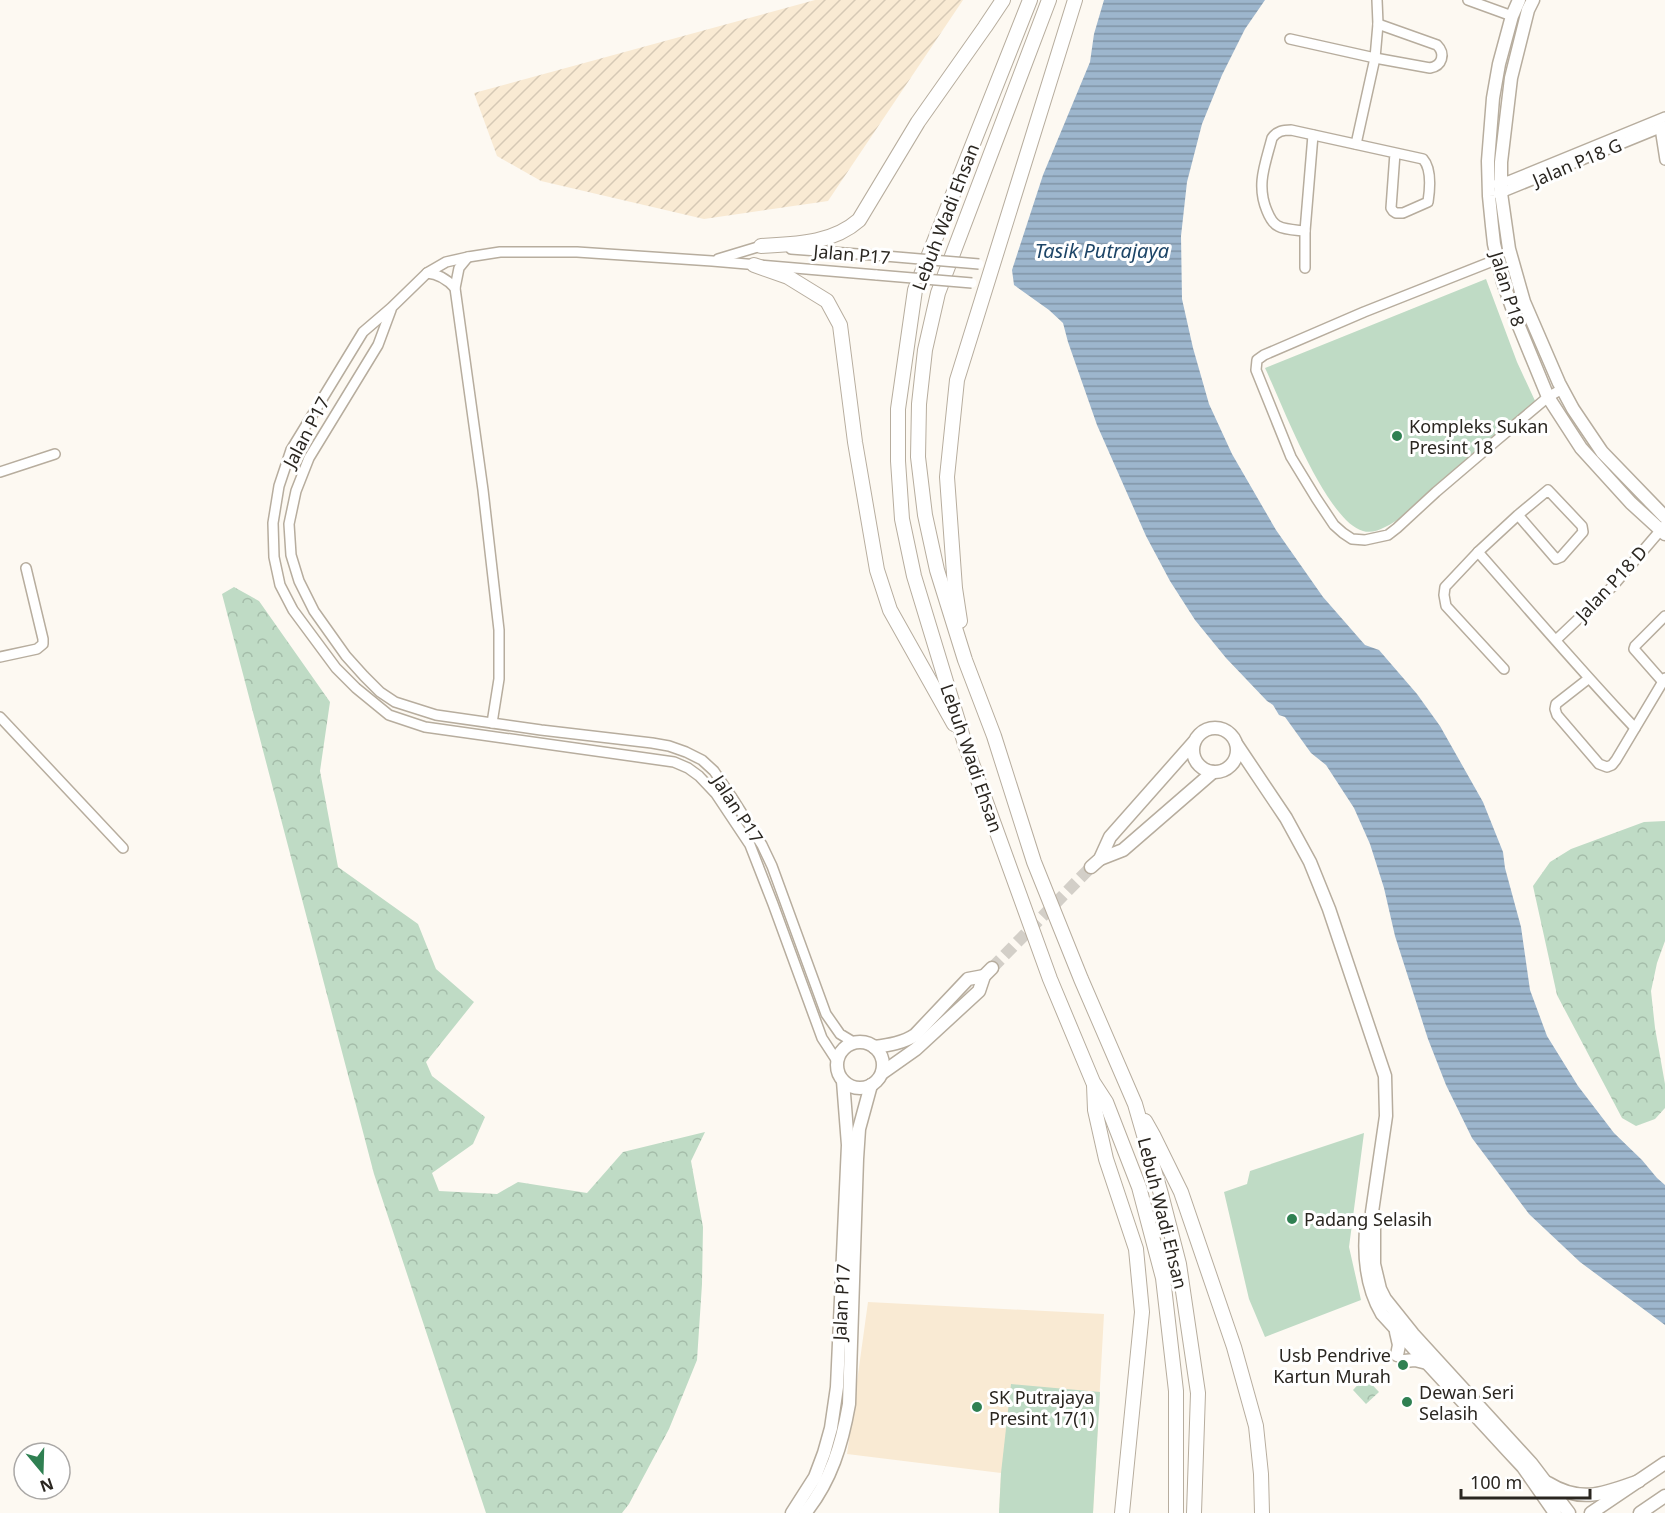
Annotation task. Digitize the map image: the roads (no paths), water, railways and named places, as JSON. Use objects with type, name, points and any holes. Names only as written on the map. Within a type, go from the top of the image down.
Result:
[{"type":"main road","points":[[761,246],[810,243],[839,234],[859,220],[918,122],[1003,0]]},
{"type":"main road","name":"Lebuh Wadi Ehsan","points":[[1030,0],[915,290],[898,409],[898,461],[902,519],[914,576],[965,744],[1050,980],[1093,1082],[1106,1102],[1139,1187],[1163,1278],[1176,1391],[1176,1513]]},
{"type":"main road","name":"Lebuh Wadi Ehsan","points":[[1049,0],[938,293],[925,350],[919,404],[918,458],[925,515],[937,570],[965,660],[994,736],[1034,862],[1081,980],[1135,1104],[1161,1194],[1179,1264],[1198,1393],[1194,1513]]},
{"type":"main road","points":[[965,660],[955,588],[947,477],[957,380],[1075,0]]},
{"type":"main road","points":[[754,265],[788,277],[826,301],[840,325],[855,442],[877,570],[890,610],[965,744]]},
{"type":"main road","points":[[1093,1082],[1095,1110],[1106,1159],[1136,1249],[1142,1312],[1122,1513]]},
{"type":"main road","points":[[1135,1104],[1181,1192],[1234,1347],[1256,1426],[1262,1513]]},
{"type":"street","points":[[1356,144],[1375,58],[1378,24],[1377,0]]},
{"type":"street","points":[[1468,0],[1512,16]]},
{"type":"street","name":"Jalan P18","points":[[1519,0],[1498,64],[1488,161],[1509,249],[1524,302],[1573,409],[1602,452],[1665,517]]},
{"type":"street","name":"Jalan P18","points":[[1533,0],[1528,10],[1511,78],[1495,190],[1494,244],[1503,282],[1548,398],[1581,448],[1631,503],[1663,530]]},
{"type":"street","points":[[1290,39],[1430,68],[1440,63],[1442,55],[1440,48],[1428,41],[1378,24]]},
{"type":"street","name":"Jalan P18 G","points":[[1495,190],[1511,180],[1665,117]]},
{"type":"street","points":[[1662,127],[1665,160]]},
{"type":"street","name":"Jalan P18 G","points":[[1495,190],[1662,127]]},
{"type":"street","points":[[1305,231],[1279,227],[1273,222],[1261,193],[1262,177],[1275,134],[1286,130],[1356,144],[1423,159],[1429,171],[1428,202],[1399,213],[1391,208],[1395,153]]},
{"type":"street","points":[[1305,267],[1305,231],[1313,135]]},
{"type":"street","name":"Jalan P17","points":[[712,261],[761,246],[993,265]]},
{"type":"street","name":"Jalan P17","points":[[837,1061],[822,1038],[750,845],[716,794],[699,776],[674,762],[425,727],[389,715],[336,668],[293,610],[280,585],[274,556],[273,523],[279,486],[291,450],[363,332],[427,273],[446,262],[468,256],[500,252],[577,252],[712,261],[987,285]]},
{"type":"street","points":[[468,256],[459,268],[455,288],[483,490],[499,630],[499,679],[492,723]]},
{"type":"street","points":[[1498,259],[1364,312],[1257,360],[1256,370],[1291,458],[1334,525],[1343,533],[1353,539],[1365,540],[1388,535],[1548,398],[1562,389]]},
{"type":"street","points":[[427,273],[440,276],[455,288]]},
{"type":"street","name":"Jalan P17","points":[[391,308],[378,345],[309,458],[296,491],[289,524],[291,555],[299,581],[314,612],[346,656],[380,692],[395,702],[436,715],[669,746],[702,760],[714,771],[748,821],[767,855],[826,1014],[840,1034],[855,1043]]},
{"type":"street","points":[[302,433],[320,440]]},
{"type":"street","points":[[0,472],[55,454]]},
{"type":"street","points":[[1504,669],[1446,606],[1445,587],[1478,552],[1518,515],[1548,490],[1583,529],[1561,557],[1556,558],[1518,515]]},
{"type":"street","name":"Jalan P18 D","points":[[1556,640],[1612,587],[1663,530]]},
{"type":"street","points":[[1478,552],[1588,679],[1635,728]]},
{"type":"street","points":[[1,654],[37,649],[43,644],[26,568]]},
{"type":"street","points":[[1588,679],[1556,704],[1555,709],[1557,715],[1599,764],[1607,767],[1612,765],[1664,680],[1634,649],[1665,615]]},
{"type":"street","points":[[389,715],[395,702]]},
{"type":"street","points":[[0,717],[123,848]]},
{"type":"street","points":[[1237,745],[1237,757],[1234,762],[1219,771],[1123,850],[1096,863],[1110,837],[1201,733],[1213,728],[1231,734],[1286,818],[1322,890],[1385,1076],[1386,1116],[1372,1212],[1374,1264],[1384,1299],[1427,1363],[1508,1451],[1555,1513]]},
{"type":"street","points":[[1194,742],[1193,755],[1196,762],[1206,771],[1240,767],[1253,770]]},
{"type":"street","points":[[874,1047],[902,1042],[915,1035],[968,979],[988,972],[979,991],[916,1049],[882,1073],[872,1085],[864,1088],[849,1086],[838,1072],[837,1061],[845,1047],[855,1043],[866,1043],[879,1053],[882,1059],[882,1073]]},
{"type":"street","name":"Jalan P17","points":[[792,1513],[815,1477],[824,1452],[831,1428],[837,1387],[848,1145],[843,1081]]},
{"type":"street","name":"Jalan P17","points":[[805,1513],[832,1470],[847,1413],[859,1129],[872,1085]]},
{"type":"street","points":[[1372,1212],[1367,1220],[1364,1242],[1368,1281],[1376,1305],[1396,1332],[1415,1344],[1514,1444],[1569,1513]]},
{"type":"street","points":[[1396,1332],[1400,1358],[1427,1363]]},
{"type":"street","points":[[1591,1513],[1665,1463]]},
{"type":"street","points":[[1542,1479],[1560,1490],[1590,1496],[1606,1493],[1639,1481]]},
{"type":"street","points":[[1541,1492],[1544,1513]]},
{"type":"street","points":[[1642,1513],[1665,1496]]},
{"type":"water","name":"Tasik Putrajaya","points":[[1104,0],[1265,0],[1245,29],[1222,75],[1202,124],[1187,182],[1181,236],[1182,299],[1209,404],[1232,454],[1276,530],[1323,597],[1365,645],[1379,650],[1417,694],[1440,726],[1483,802],[1503,852],[1521,927],[1530,990],[1547,1036],[1578,1086],[1614,1133],[1665,1185],[1665,1325],[1580,1262],[1529,1214],[1472,1138],[1446,1085],[1428,1039],[1395,936],[1384,888],[1370,844],[1354,808],[1326,765],[1311,753],[1285,717],[1279,715],[1273,705],[1226,658],[1195,620],[1170,581],[1146,536],[1097,425],[1063,323],[1014,285],[1012,270],[1043,175],[1090,62],[1094,34]]},
{"type":"tunnel","points":[[992,968],[1091,867]]},
{"type":"place","name":"Kompleks Sukan Presint 18","points":[[1397,436]]},
{"type":"place","name":"Padang Selasih","points":[[1292,1219]]},
{"type":"place","name":"Usb Pendrive Kartun Murah","points":[[1403,1365]]},
{"type":"place","name":"Dewan Seri Selasih","points":[[1407,1402]]},
{"type":"place","name":"SK Putrajaya Presint 17(1)","points":[[977,1407]]}]
